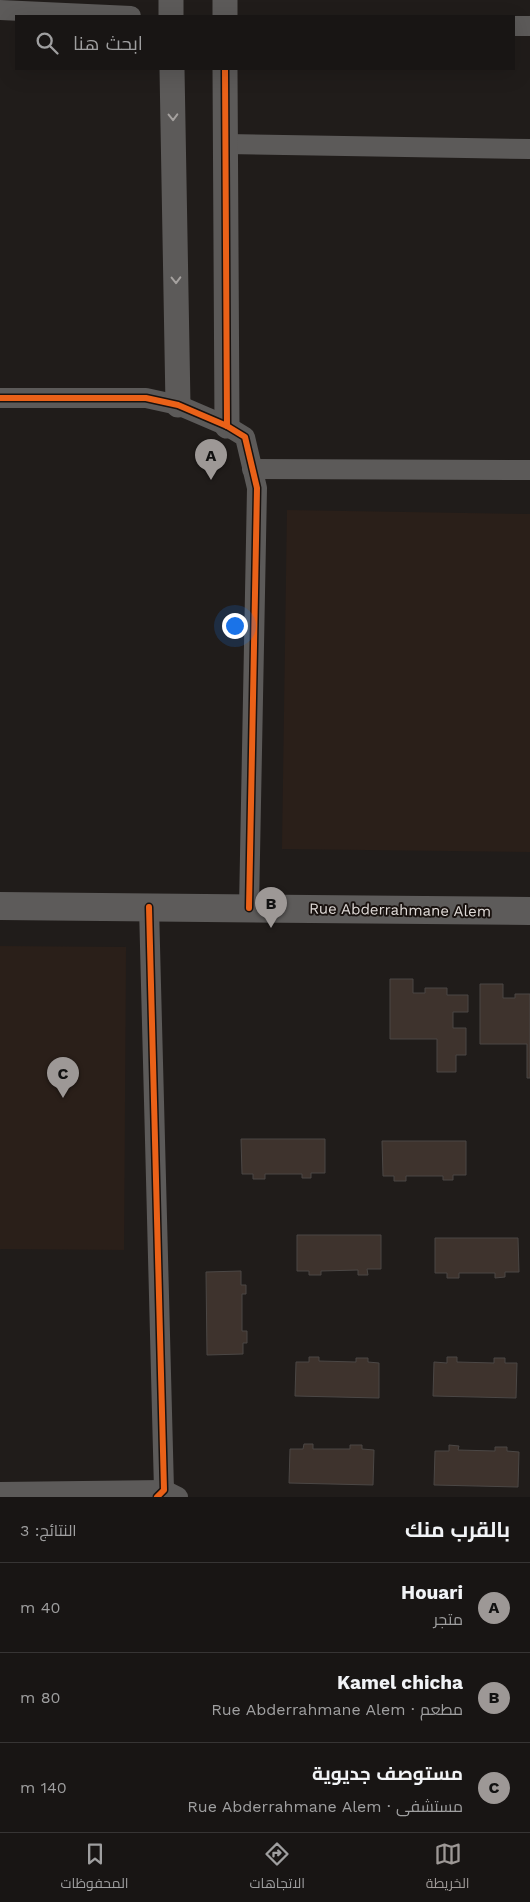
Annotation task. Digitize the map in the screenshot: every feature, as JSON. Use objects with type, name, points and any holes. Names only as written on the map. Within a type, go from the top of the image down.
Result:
[{"type":"main road","name":"Rue Abderrahmane Alem","points":[[0,906],[530,911]]},
{"type":"street","points":[[171,0],[171,15]]},
{"type":"street","points":[[225,0],[225,15]]},
{"type":"street","points":[[0,10],[109,15]]},
{"type":"street","points":[[515,26],[530,26]]},
{"type":"street","points":[[172,70],[178,405]]},
{"type":"street","points":[[225,70],[227,426]]},
{"type":"street","points":[[226,144],[530,149]]},
{"type":"street","points":[[0,398],[146,398],[178,405],[227,426],[245,437],[257,488],[249,908]]},
{"type":"street","points":[[252,469],[530,470]]},
{"type":"street","points":[[0,1492],[167,1495],[149,907]]},
{"type":"shaded area","points":[[287,510],[530,514],[530,852],[282,849]]},
{"type":"shaded area","points":[[0,946],[126,947],[124,1250],[0,1249]]},
{"type":"building","points":[[390,979],[413,979],[413,993],[425,993],[425,988],[447,988],[447,995],[468,995],[468,1012],[453,1012],[453,1028],[466,1028],[466,1055],[456,1055],[456,1072],[437,1072],[437,1039],[390,1039]]},
{"type":"building","points":[[480,984],[503,984],[503,998],[515,998],[515,994],[530,994],[530,1078],[527,1078],[527,1044],[480,1044]]},
{"type":"building","points":[[241,1139],[325,1139],[325,1173],[311,1173],[311,1178],[302,1178],[302,1174],[265,1174],[265,1179],[253,1179],[253,1174],[242,1174]]},
{"type":"building","points":[[382,1141],[466,1141],[466,1175],[453,1175],[453,1180],[443,1180],[443,1176],[406,1176],[406,1181],[394,1181],[394,1176],[383,1176]]},
{"type":"building","points":[[297,1235],[381,1235],[381,1269],[367,1269],[368,1275],[358,1275],[358,1270],[321,1271],[321,1275],[309,1275],[309,1271],[297,1271]]},
{"type":"building","points":[[435,1238],[518,1238],[519,1272],[505,1272],[505,1277],[495,1278],[495,1273],[459,1273],[459,1278],[447,1278],[447,1273],[435,1273]]},
{"type":"building","points":[[241,1271],[241,1285],[246,1285],[246,1294],[242,1294],[242,1331],[247,1331],[247,1343],[243,1343],[243,1354],[207,1355],[206,1272]]},
{"type":"building","points":[[309,1357],[319,1357],[319,1361],[356,1362],[356,1358],[368,1358],[368,1362],[379,1363],[379,1398],[295,1396],[296,1362],[309,1362]]},
{"type":"building","points":[[447,1357],[457,1357],[457,1362],[494,1363],[494,1358],[505,1358],[505,1363],[517,1363],[516,1398],[433,1396],[434,1362],[447,1363]]},
{"type":"building","points":[[304,1444],[313,1444],[313,1449],[350,1449],[350,1445],[362,1445],[362,1449],[374,1450],[373,1485],[289,1483],[290,1449],[303,1449]]},
{"type":"building","points":[[449,1445],[459,1446],[458,1450],[495,1451],[495,1447],[507,1447],[507,1451],[519,1452],[518,1487],[434,1485],[435,1451],[449,1451]]},
{"type":"cycle path","points":[[225,70],[227,426]]},
{"type":"cycle path","points":[[0,398],[146,398],[178,405],[227,426],[245,437],[257,488],[249,908]]},
{"type":"cycle path","points":[[149,907],[164,1490],[157,1497]]},
{"type":"place","name":"Houari","points":[[211,480]]},
{"type":"place","name":"Kamel chicha","points":[[271,928]]},
{"type":"place","name":"مستوصف جديوية","points":[[63,1098]]}]
